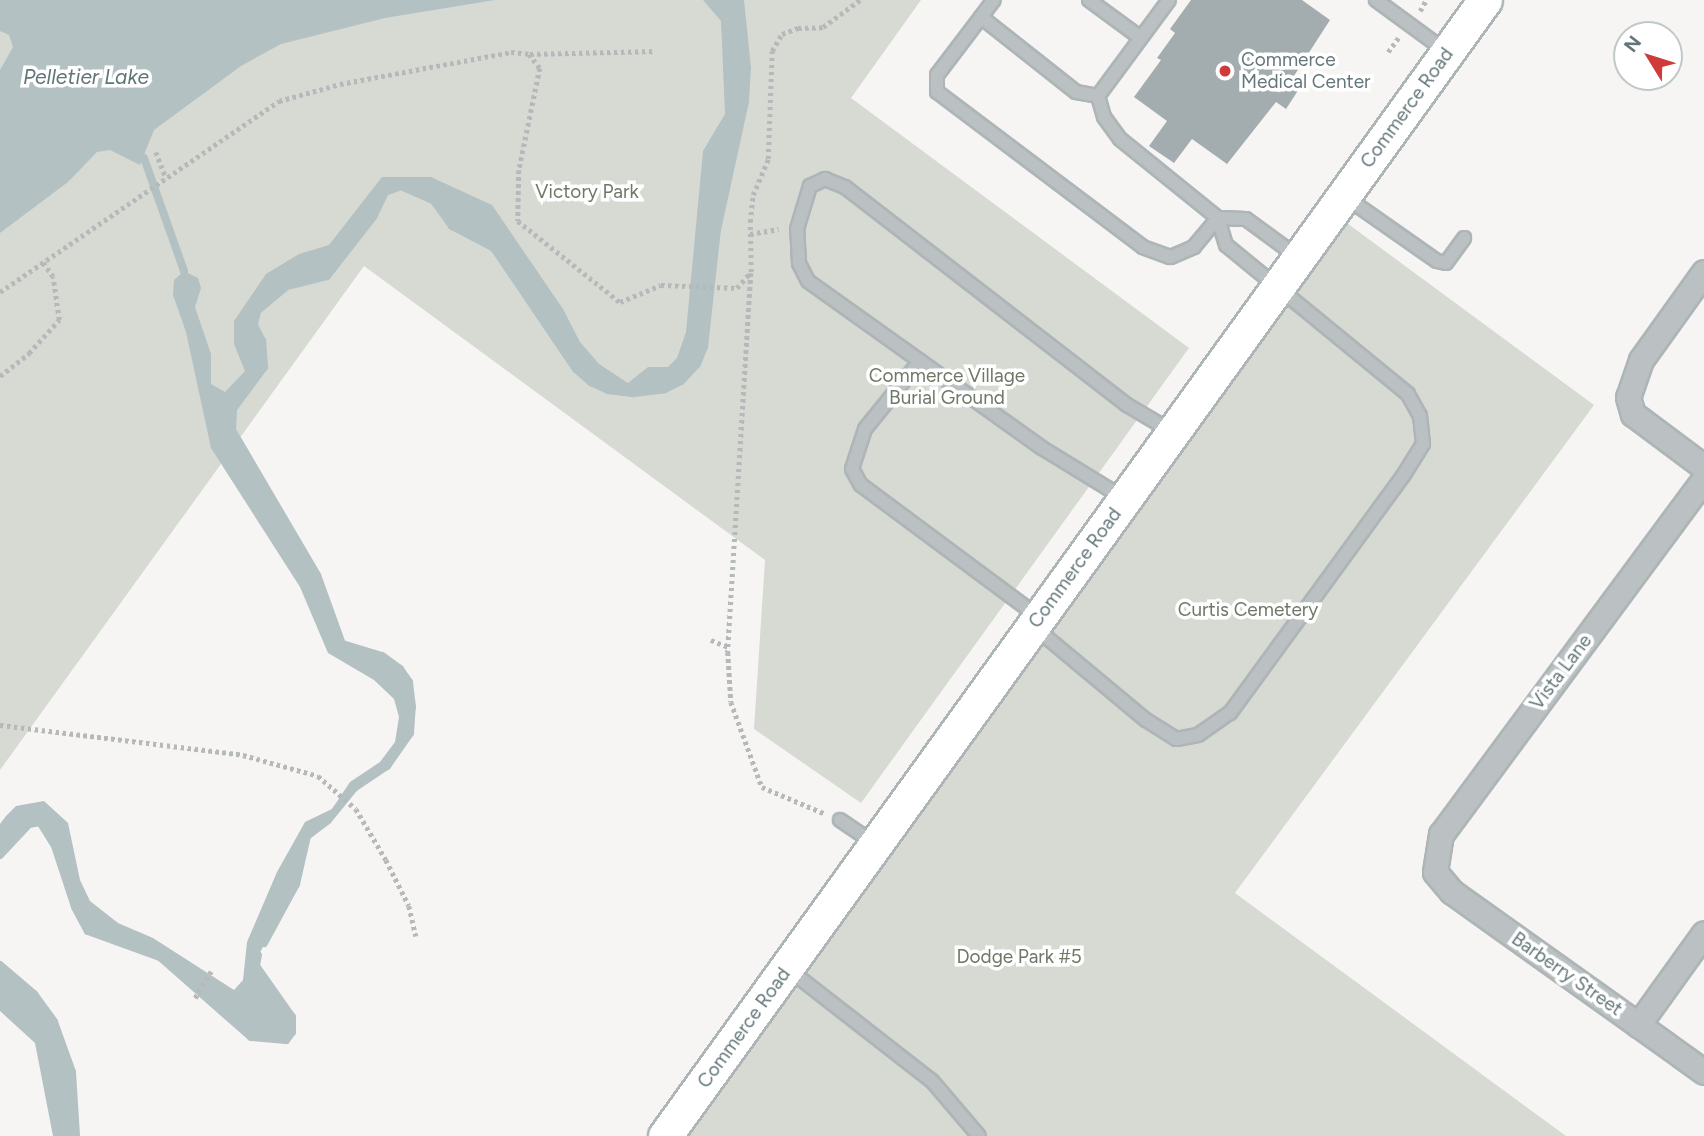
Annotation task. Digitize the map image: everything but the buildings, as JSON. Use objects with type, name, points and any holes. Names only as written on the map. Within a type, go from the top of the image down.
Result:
[{"type":"main road","name":"Commerce Road","points":[[665,1136],[1485,0]]},
{"type":"street","points":[[1704,272],[1641,360],[1628,397],[1633,414],[1704,467]]},
{"type":"street","name":"Vista Lane","points":[[1435,872],[1441,834],[1704,479]]},
{"type":"street","name":"Barberry Street","points":[[1435,872],[1452,892],[1704,1072]]},
{"type":"street","points":[[1638,1024],[1704,933]]},
{"type":"lane","points":[[994,0],[937,75],[937,92],[1156,253],[1170,257],[1188,251],[1218,218],[1246,219],[1299,257]]},
{"type":"lane","points":[[1089,0],[1141,38]]},
{"type":"lane","points":[[1098,96],[1169,0]]},
{"type":"lane","points":[[1376,0],[1448,52]]},
{"type":"lane","points":[[981,16],[1076,92],[1098,96]]},
{"type":"lane","points":[[920,361],[865,429],[852,469],[861,485],[1036,622],[1146,720],[1177,739],[1198,735],[1230,713],[1403,476],[1423,444],[1420,416],[1408,394],[1226,245],[1218,218],[1121,139],[1104,117],[1098,96]]},
{"type":"lane","points":[[1126,499],[1042,447],[808,281],[799,262],[797,229],[810,186],[825,179],[845,187],[1127,405],[1174,433]]},
{"type":"lane","points":[[1344,195],[1437,261],[1446,263],[1464,238]]},
{"type":"lane","points":[[840,820],[877,845]]},
{"type":"lane","points":[[787,969],[932,1081],[979,1136]]},
{"type":"path","points":[[840,820],[762,787],[731,702],[729,647],[751,272],[750,234],[753,195],[768,159],[772,51],[782,34],[798,28],[823,27],[860,0]]},
{"type":"path","points":[[0,292],[165,176],[289,98],[511,52],[529,54],[656,51]]},
{"type":"path","points":[[529,54],[540,68],[539,89],[519,170],[518,221],[620,302],[643,296],[652,287],[678,284],[737,288],[751,272]]},
{"type":"path","points":[[156,152],[165,176]]},
{"type":"path","points":[[750,234],[797,229]]},
{"type":"path","points":[[0,376],[29,353],[58,320],[53,277],[42,261]]},
{"type":"path","points":[[711,640],[729,647]]},
{"type":"path","points":[[0,725],[243,755],[287,765],[331,785],[356,809],[398,883],[416,936]]},
{"type":"path","points":[[195,998],[211,971]]},
{"type":"green space","name":"Victory Park","points":[[0,0],[921,0],[851,98],[1189,348],[861,803],[754,729],[765,560],[364,266],[0,770]]},
{"type":"green space","points":[[1340,218],[1594,405],[1235,893],[1566,1136],[670,1136]]},
{"type":"water","name":"Pelletier Lake","points":[[0,0],[495,0],[385,18],[281,44],[241,66],[154,130],[140,165],[110,150],[97,152],[68,182],[0,233],[0,70],[13,47],[9,35],[0,31]]},
{"type":"water","points":[[703,0],[740,0],[747,68],[745,102],[708,282],[704,347],[697,364],[681,381],[665,389],[634,393],[608,390],[591,382],[576,369],[494,248],[452,226],[434,201],[401,186],[385,192],[373,217],[327,276],[287,286],[257,311],[254,325],[262,341],[264,367],[233,409],[232,430],[317,575],[341,644],[382,656],[400,669],[409,682],[412,707],[410,733],[387,766],[354,788],[328,820],[307,836],[296,884],[255,962],[292,1017],[292,1032],[286,1040],[251,1037],[160,957],[88,931],[75,907],[55,846],[40,822],[28,824],[0,855],[0,824],[6,816],[16,806],[44,801],[68,823],[80,880],[90,901],[118,923],[153,938],[234,990],[243,980],[247,942],[277,872],[305,822],[332,809],[350,782],[380,762],[395,742],[399,717],[394,699],[374,680],[328,653],[300,587],[211,448],[186,332],[173,295],[174,280],[184,271],[198,278],[201,288],[195,307],[211,354],[211,384],[225,392],[245,371],[234,344],[234,321],[266,274],[299,254],[329,245],[382,177],[431,177],[492,205],[563,309],[580,342],[599,364],[628,383],[648,367],[668,367],[677,358],[686,332],[703,151],[725,114],[721,21]]},
{"type":"water","points":[[0,965],[34,994],[54,1022],[72,1072],[76,1136],[53,1136],[35,1043],[0,1011]]},
{"type":"waterway","points":[[264,943],[296,884],[307,836],[328,820],[354,788],[387,766],[410,733],[412,707],[409,682],[400,669],[382,656],[342,644],[317,575],[232,430],[233,409],[264,367],[262,341],[254,325],[257,311],[287,286],[327,276],[373,217],[385,192],[401,186],[434,201],[452,226],[494,248],[576,369],[591,382],[608,390],[634,393],[665,389],[681,381],[697,364],[704,347],[717,230],[745,102],[747,68],[740,0]]},
{"type":"waterway","points":[[144,158],[184,271]]},
{"type":"waterway","points":[[0,855],[29,824],[40,822],[55,846],[75,907],[88,931],[160,957],[251,1037],[286,1040],[292,1032],[292,1017],[256,966],[258,955]]},
{"type":"waterway","points":[[0,965],[34,994],[54,1022],[72,1072],[76,1136]]},
{"type":"place","name":"Commerce Medical Center","points":[[1225,71]]},
{"type":"park label","name":"Commerce Village Burial Ground","points":[[947,387]]},
{"type":"park label","name":"Curtis Cemetery","points":[[1248,610]]},
{"type":"park label","name":"Dodge Park #5","points":[[1019,957]]}]
